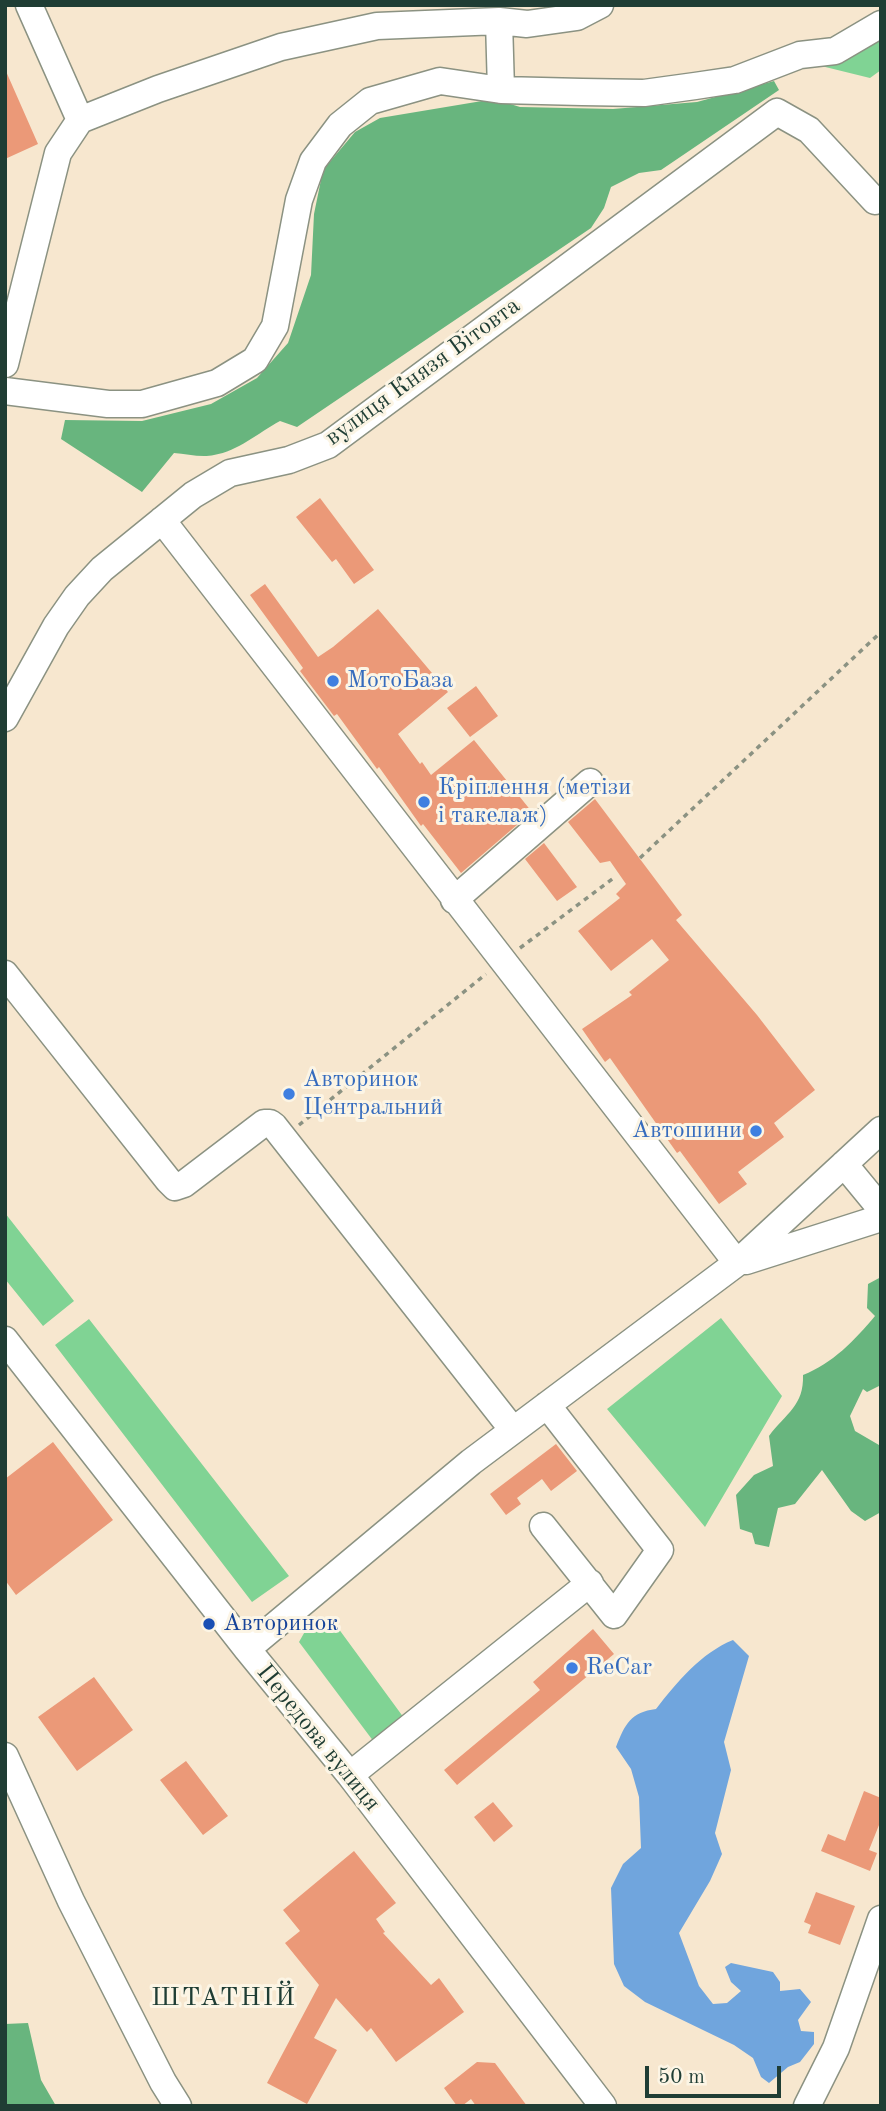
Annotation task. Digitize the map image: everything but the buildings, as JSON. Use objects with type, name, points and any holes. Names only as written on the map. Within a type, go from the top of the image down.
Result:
[{"type":"street","points":[[29,5],[80,120]]},
{"type":"street","points":[[5,365],[58,153],[80,120],[158,89],[281,47],[377,26],[499,21],[527,24],[577,17],[600,5]]},
{"type":"street","points":[[499,21],[501,90]]},
{"type":"street","points":[[5,391],[108,404],[142,404],[217,383],[255,360],[275,326],[299,200],[313,160],[340,125],[370,101],[440,81],[501,90],[644,93],[735,80],[800,55],[835,51],[881,24]]},
{"type":"street","name":"вулиця Князя Вітовта","points":[[5,718],[56,626],[77,596],[102,569],[193,495],[230,473],[289,460],[328,444],[777,112],[810,130],[876,201]]},
{"type":"street","points":[[162,520],[737,1263]]},
{"type":"street","points":[[454,900],[590,782]]},
{"type":"street","points":[[5,974],[175,1186],[184,1184],[264,1123],[270,1123],[513,1430]]},
{"type":"street","points":[[247,1649],[471,1462],[737,1263],[881,1130]]},
{"type":"street","points":[[844,1164],[881,1209]]},
{"type":"street","points":[[737,1263],[881,1218]]},
{"type":"street","name":"Передова вулиця","points":[[5,1340],[247,1649],[350,1775],[603,2106]]},
{"type":"street","points":[[543,1526],[614,1615],[660,1550],[547,1405]]},
{"type":"street","points":[[350,1775],[590,1583]]},
{"type":"street","points":[[5,1756],[71,1901],[163,2082],[178,2106]]},
{"type":"street","points":[[807,2106],[836,2048],[881,1919]]},
{"type":"path","points":[[640,858],[881,632]]},
{"type":"path","points":[[283,1138],[502,962],[615,877]]},
{"type":"green space","points":[[881,32],[881,70],[870,78],[805,62]]},
{"type":"green space","points":[[774,81],[779,90],[661,170],[639,173],[611,187],[604,208],[591,228],[297,427],[280,421],[240,446],[214,455],[174,453],[142,492],[61,439],[65,420],[142,421],[211,404],[257,378],[288,343],[311,275],[314,214],[323,170],[355,132],[380,118],[494,99],[520,107],[613,109],[697,102]]},
{"type":"green space","points":[[5,1213],[74,1301],[43,1326],[5,1279]]},
{"type":"green space","points":[[881,1277],[881,1385],[867,1392],[863,1389],[850,1416],[855,1431],[879,1445],[881,1449],[881,1512],[865,1521],[851,1511],[822,1470],[795,1504],[778,1508],[769,1547],[755,1544],[752,1533],[740,1529],[736,1495],[754,1475],[773,1466],[769,1436],[797,1402],[803,1386],[803,1375],[842,1350],[875,1316],[867,1308],[868,1284]]},
{"type":"green space","points":[[721,1318],[782,1396],[705,1527],[607,1409]]},
{"type":"green space","points":[[89,1319],[289,1576],[252,1602],[55,1345]]},
{"type":"green space","points":[[330,1617],[404,1718],[374,1742],[299,1642],[312,1619]]},
{"type":"green space","points":[[28,2023],[41,2080],[56,2106],[5,2106],[5,2024]]},
{"type":"water","points":[[733,1640],[749,1656],[724,1742],[731,1770],[715,1833],[722,1854],[710,1881],[679,1933],[699,1986],[713,2004],[727,2003],[741,1991],[731,1982],[725,1967],[731,1963],[773,1972],[780,1982],[780,1991],[800,1989],[811,2002],[798,2020],[801,2031],[814,2032],[814,2044],[800,2062],[788,2067],[769,2083],[761,2077],[753,2058],[734,2045],[645,2002],[624,1986],[614,1964],[611,1888],[623,1864],[641,1848],[639,1797],[631,1769],[616,1747],[635,1716],[656,1709],[700,1660]]},
{"type":"place","name":"МотоБаза","points":[[333,681]]},
{"type":"place","name":"Кріплення (метізи і такелаж)","points":[[424,802]]},
{"type":"place","name":"Авторинок Центральний","points":[[289,1094]]},
{"type":"place","name":"Автошини","points":[[756,1131]]},
{"type":"place","name":"Авторинок","points":[[209,1624]]},
{"type":"place","name":"ReCar","points":[[572,1668]]},
{"type":"district","name":"ШТАТНІЙ","points":[[224,1998]]}]
